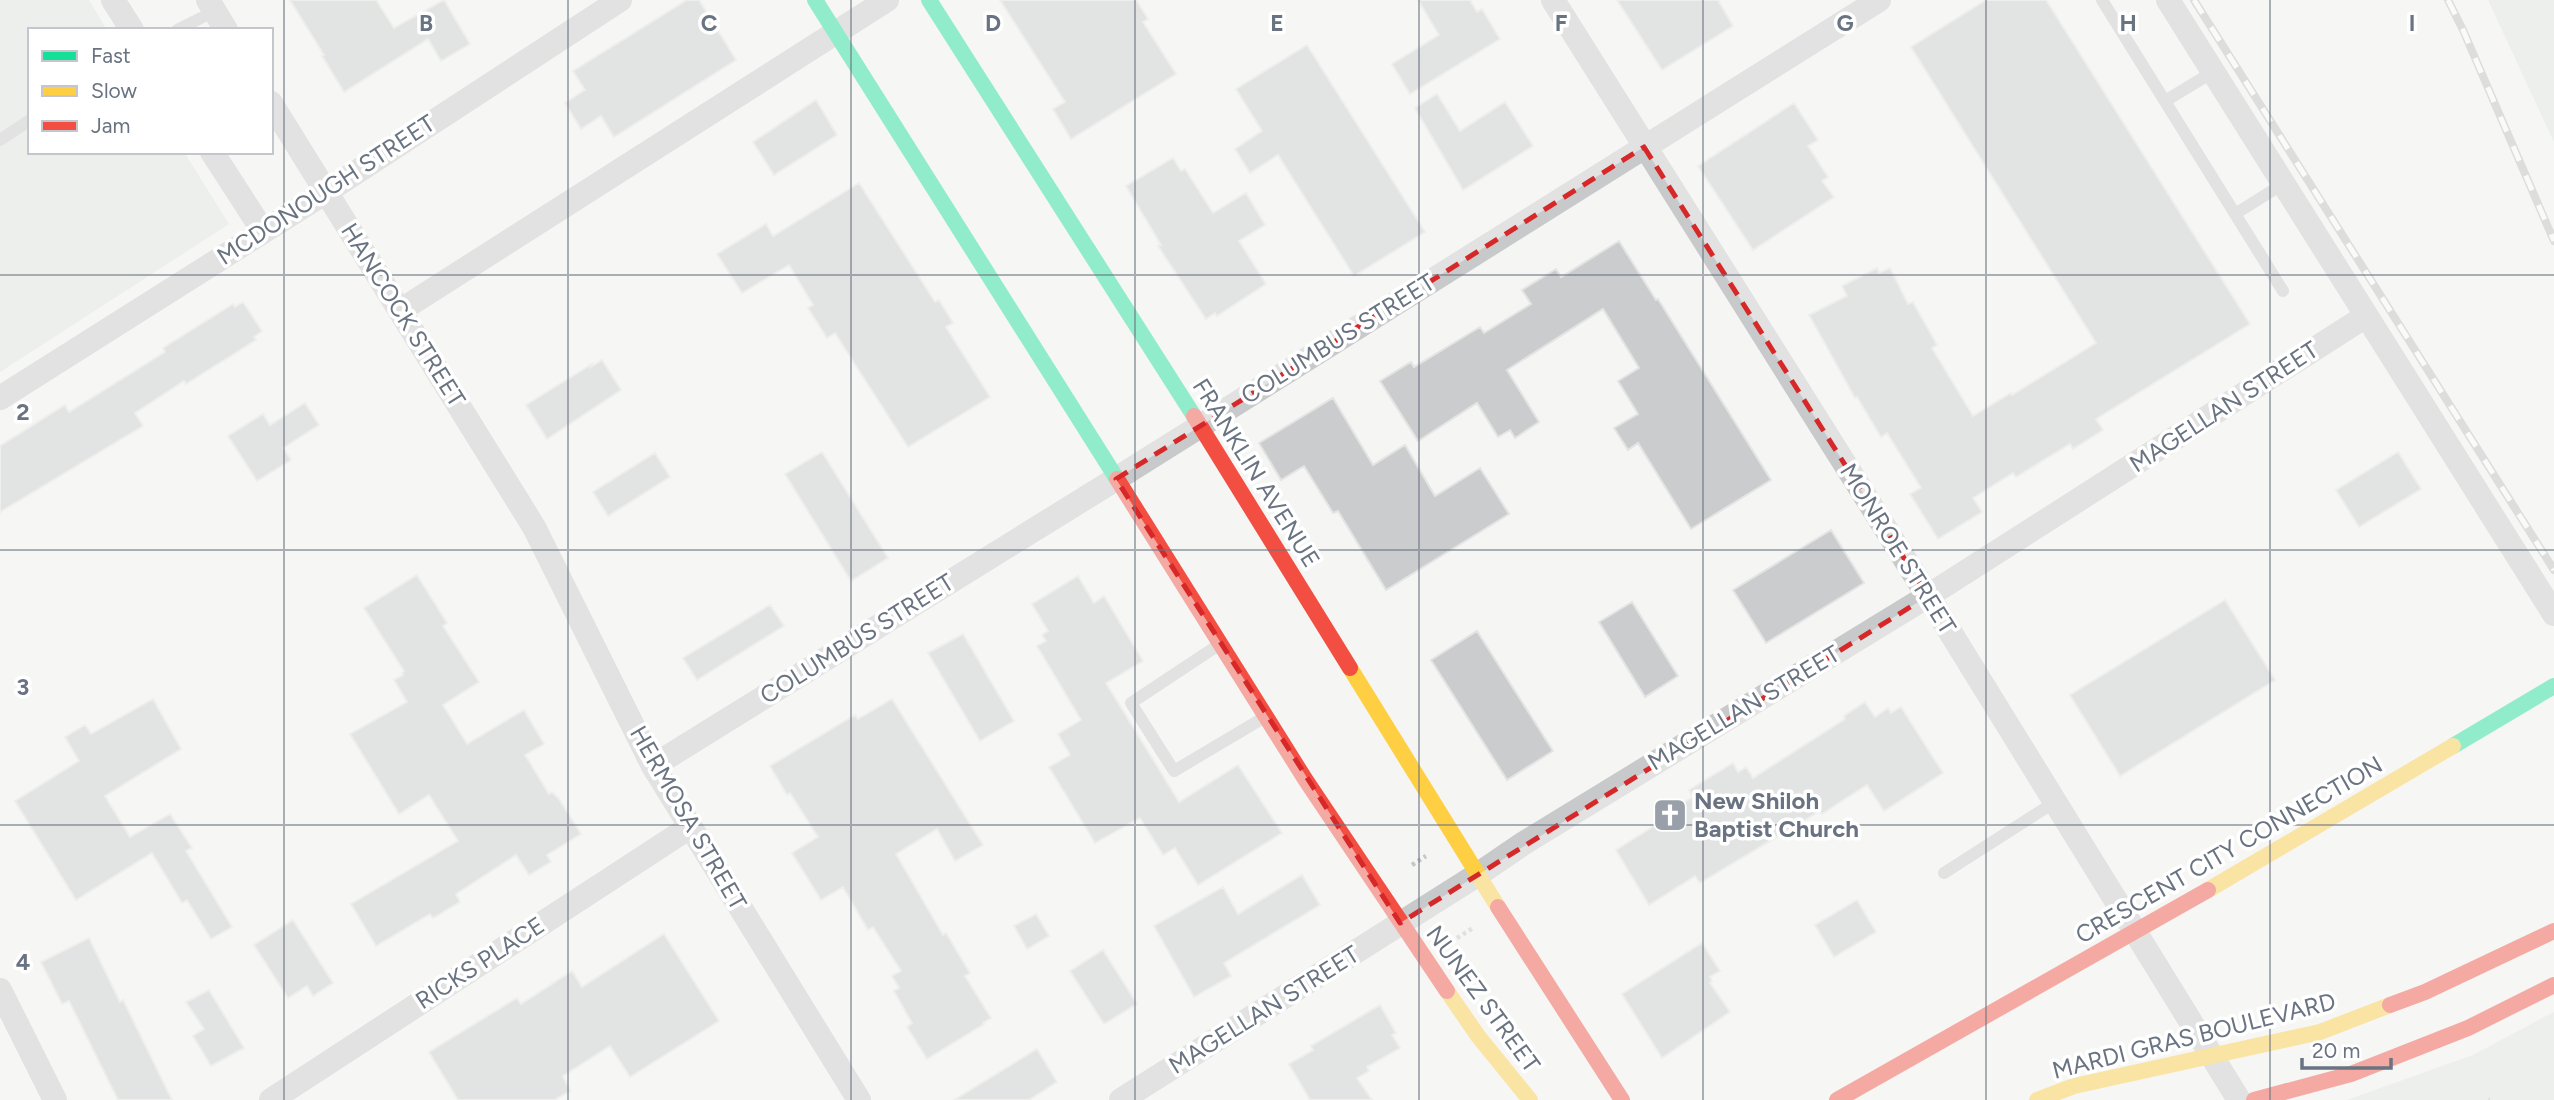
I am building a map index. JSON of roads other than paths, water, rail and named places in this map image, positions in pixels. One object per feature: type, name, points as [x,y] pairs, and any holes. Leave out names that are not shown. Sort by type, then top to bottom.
[{"type":"main road","points":[[815,0],[1265,717],[1400,923]]},
{"type":"main road","name":"FRANKLIN AVENUE","points":[[929,0],[1200,426],[1477,875],[1622,1100]]},
{"type":"main road","name":"CRESCENT CITY CONNECTION","points":[[1837,1100],[2269,856],[2554,685]]},
{"type":"main road","name":"NUNEZ STREET","points":[[1400,923],[1478,1036],[1530,1100]]},
{"type":"main road","name":"MARDI GRAS BOULEVARD","points":[[2037,1100],[2074,1086],[2320,1031],[2425,992],[2554,931]]},
{"type":"main road","points":[[2254,1100],[2351,1074],[2469,1028],[2554,985]]},
{"type":"street","points":[[113,0],[131,28]]},
{"type":"street","name":"MCDONOUGH STREET","points":[[0,398],[326,192],[620,0]]},
{"type":"street","points":[[401,310],[887,0]]},
{"type":"street","name":"MONROE STREET","points":[[1553,0],[1928,596],[2239,1100]]},
{"type":"street","name":"COLUMBUS STREET","points":[[653,766],[1880,0]]},
{"type":"street","points":[[2168,0],[2554,614]]},
{"type":"street","name":"HANCOCK STREET","points":[[273,106],[534,527]]},
{"type":"street","points":[[213,154],[263,231]]},
{"type":"street","name":"MAGELLAN STREET","points":[[1121,1100],[1536,835],[1928,596],[2366,316]]},
{"type":"street","name":"HERMOSA STREET","points":[[534,527],[653,766],[859,1100]]},
{"type":"street","name":"RICKS PLACE","points":[[271,1100],[690,827]]},
{"type":"street","points":[[0,990],[55,1100]]},
{"type":"lane","points":[[2102,0],[2283,291]]},
{"type":"lane","points":[[182,28],[216,14]]},
{"type":"lane","points":[[2165,102],[2213,72]]},
{"type":"lane","points":[[0,140],[28,121]]},
{"type":"lane","points":[[2235,214],[2283,184]]},
{"type":"lane","points":[[1221,644],[1131,703],[1174,771],[1265,717]]},
{"type":"lane","points":[[1944,873],[2055,802]]},
{"type":"railway","points":[[2194,0],[2554,570]]},
{"type":"railway","points":[[2448,0],[2554,241]]},
{"type":"place","name":"New Shiloh Baptist Church","points":[[1670,815]]}]
